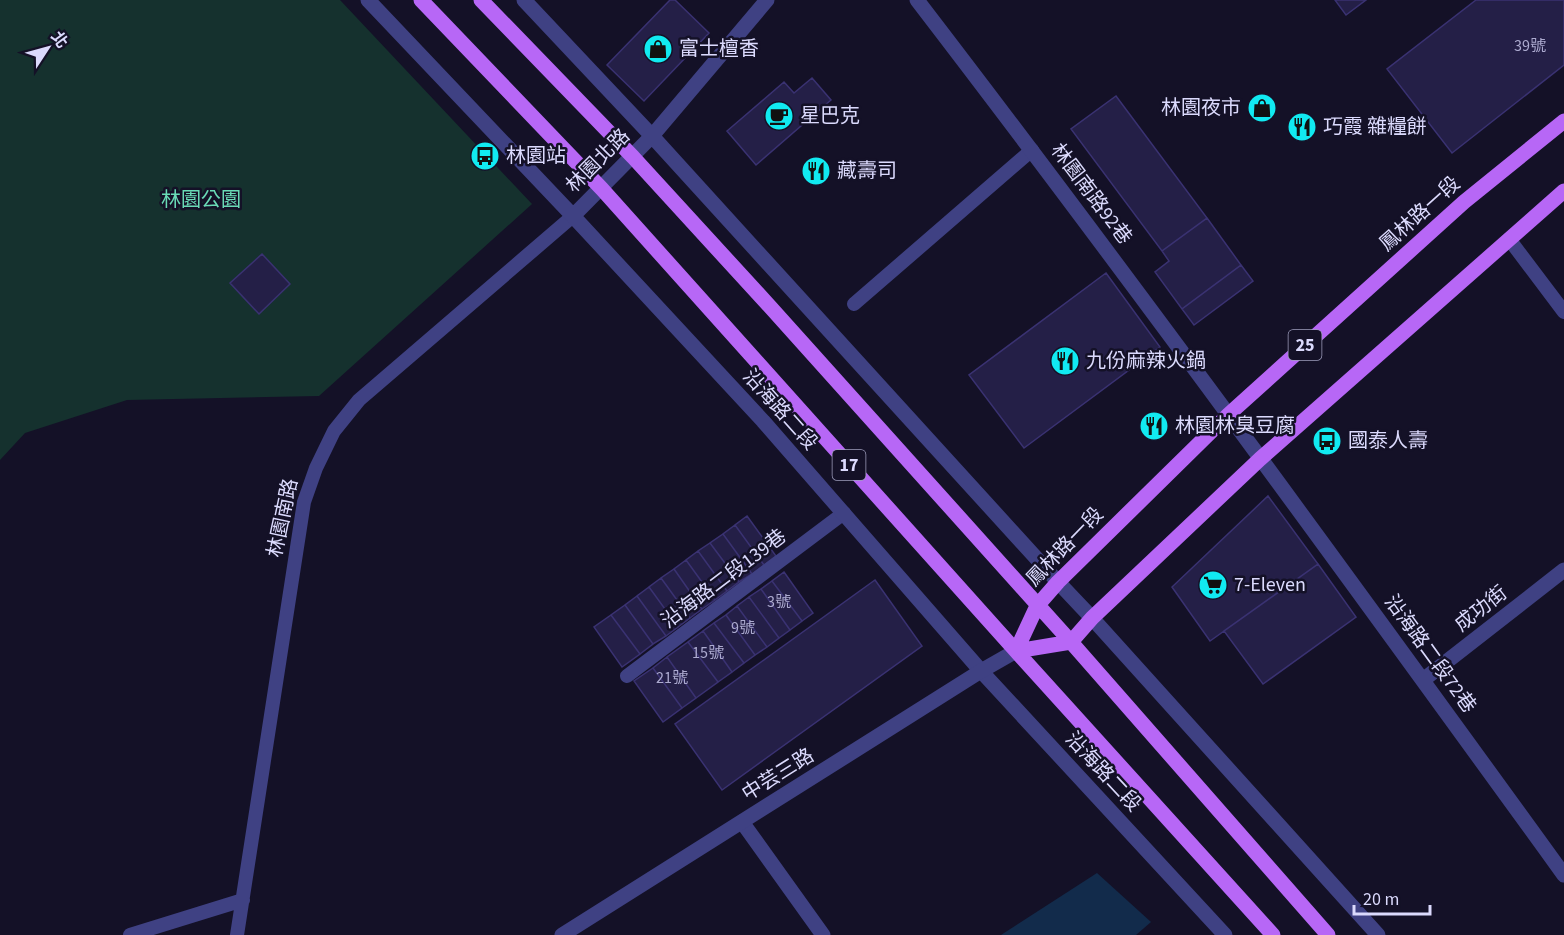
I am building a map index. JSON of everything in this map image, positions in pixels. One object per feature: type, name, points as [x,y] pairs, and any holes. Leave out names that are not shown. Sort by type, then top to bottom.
[{"type":"main road","name":"沿海路二段","points":[[420,0],[602,189],[1273,935]]},
{"type":"main road","name":"17","points":[[481,0],[633,157],[774,310],[1071,642],[1328,935]]},
{"type":"main road","name":"鳳林路一段","points":[[1016,651],[1037,606],[1058,582],[1228,415],[1464,202],[1564,121]]},
{"type":"main road","points":[[1016,651],[1071,642],[1092,618],[1260,459],[1564,191]]},
{"type":"street","name":"沿海路二段","points":[[368,0],[763,421],[981,671],[1225,935]]},
{"type":"street","points":[[524,0],[652,136],[1378,935]]},
{"type":"street","points":[[652,136],[767,0]]},
{"type":"street","name":"林園南路92巷","points":[[917,0],[1032,150],[1260,459]]},
{"type":"street","name":"林園北路","points":[[573,216],[652,136]]},
{"type":"street","name":"沿海路二段72巷","points":[[1260,459],[1564,875]]},
{"type":"street","name":"成功街","points":[[1423,680],[1564,570]]},
{"type":"street","name":"中芸三路","points":[[562,935],[1016,651]]},
{"type":"street","points":[[742,822],[823,935]]},
{"type":"lane","points":[[854,304],[1032,150]]},
{"type":"lane","name":"林園南路","points":[[237,935],[304,502],[316,468],[334,431],[360,400],[573,216]]},
{"type":"lane","points":[[1509,238],[1564,312]]},
{"type":"lane","name":"沿海路二段139巷","points":[[627,676],[844,513]]},
{"type":"lane","points":[[130,935],[243,900]]},
{"type":"green space","name":"林園公園","points":[[0,0],[340,0],[532,204],[319,396],[127,400],[25,433],[0,460]]},
{"type":"water","points":[[1097,873],[1151,922],[1136,935],[1001,935]]},
{"type":"building","name":"富士檀香","points":[[670,0],[675,0],[709,33],[644,101],[607,65]]},
{"type":"building","points":[[1335,0],[1366,0],[1346,15]]},
{"type":"building","points":[[1476,0],[1564,0],[1564,65],[1452,153],[1387,69]]},
{"type":"building","name":"星巴克","points":[[812,78],[831,100],[756,165],[727,131],[784,82],[794,93]]},
{"type":"building","points":[[1116,96],[1207,218],[1162,251],[1071,129]]},
{"type":"building","points":[[1207,218],[1241,265],[1182,309],[1155,272],[1169,261],[1162,251]]},
{"type":"building","points":[[262,254],[290,284],[259,314],[230,283]]},
{"type":"building","points":[[1241,265],[1253,281],[1194,325],[1182,309]]},
{"type":"building","name":"九份麻辣火鍋","points":[[1106,273],[1160,347],[1024,448],[969,375]]},
{"type":"building","points":[[1268,496],[1318,564],[1210,641],[1172,587]]},
{"type":"building","points":[[747,516],[776,556],[764,565],[735,525]]},
{"type":"building","points":[[735,525],[764,565],[752,574],[723,534]]},
{"type":"building","points":[[723,534],[752,574],[739,582],[710,543]]},
{"type":"building","points":[[710,543],[739,582],[727,591],[698,551]]},
{"type":"building","points":[[698,551],[727,591],[715,600],[686,560]]},
{"type":"building","points":[[686,560],[715,600],[702,609],[674,569]]},
{"type":"building","points":[[1318,564],[1356,617],[1263,684],[1224,631]]},
{"type":"building","points":[[674,569],[702,609],[690,618],[661,578]]},
{"type":"building","points":[[784,572],[813,613],[802,621],[772,581]]},
{"type":"building","points":[[661,578],[690,618],[678,627],[649,587]]},
{"type":"building","points":[[875,580],[922,646],[722,790],[675,724]]},
{"type":"building","points":[[772,581],[802,621],[790,630],[761,589]]},
{"type":"building","points":[[649,587],[678,627],[666,636],[637,596]]},
{"type":"building","points":[[761,589],[790,630],[779,638],[749,597]]},
{"type":"building","points":[[637,596],[666,636],[653,644],[625,605]]},
{"type":"building","points":[[749,597],[779,638],[767,647],[737,606]]},
{"type":"building","points":[[625,605],[653,644],[640,654],[611,615]]},
{"type":"building","points":[[737,606],[767,647],[755,655],[726,615]]},
{"type":"building","points":[[611,615],[640,654],[622,667],[594,627]]},
{"type":"building","points":[[726,615],[755,655],[744,663],[714,623]]},
{"type":"building","points":[[714,623],[744,663],[732,672],[703,631]]},
{"type":"building","points":[[703,631],[732,672],[718,682],[688,642]]},
{"type":"building","points":[[688,642],[718,682],[696,698],[667,657]]},
{"type":"building","points":[[667,657],[696,698],[682,708],[653,668]]},
{"type":"building","points":[[653,668],[682,708],[663,722],[634,681]]},
{"type":"place","name":"富士檀香","points":[[658,49]]},
{"type":"place","name":"林園夜市","points":[[1262,108]]},
{"type":"place","name":"星巴克","points":[[779,116]]},
{"type":"place","name":"巧霞 雜糧餅","points":[[1302,127]]},
{"type":"place","name":"林園站","points":[[485,156]]},
{"type":"place","name":"藏壽司","points":[[816,171]]},
{"type":"place","name":"九份麻辣火鍋","points":[[1065,361]]},
{"type":"place","name":"林園林臭豆腐","points":[[1154,426]]},
{"type":"place","name":"國泰人壽","points":[[1327,441]]},
{"type":"place","name":"7-Eleven","points":[[1213,585]]}]
